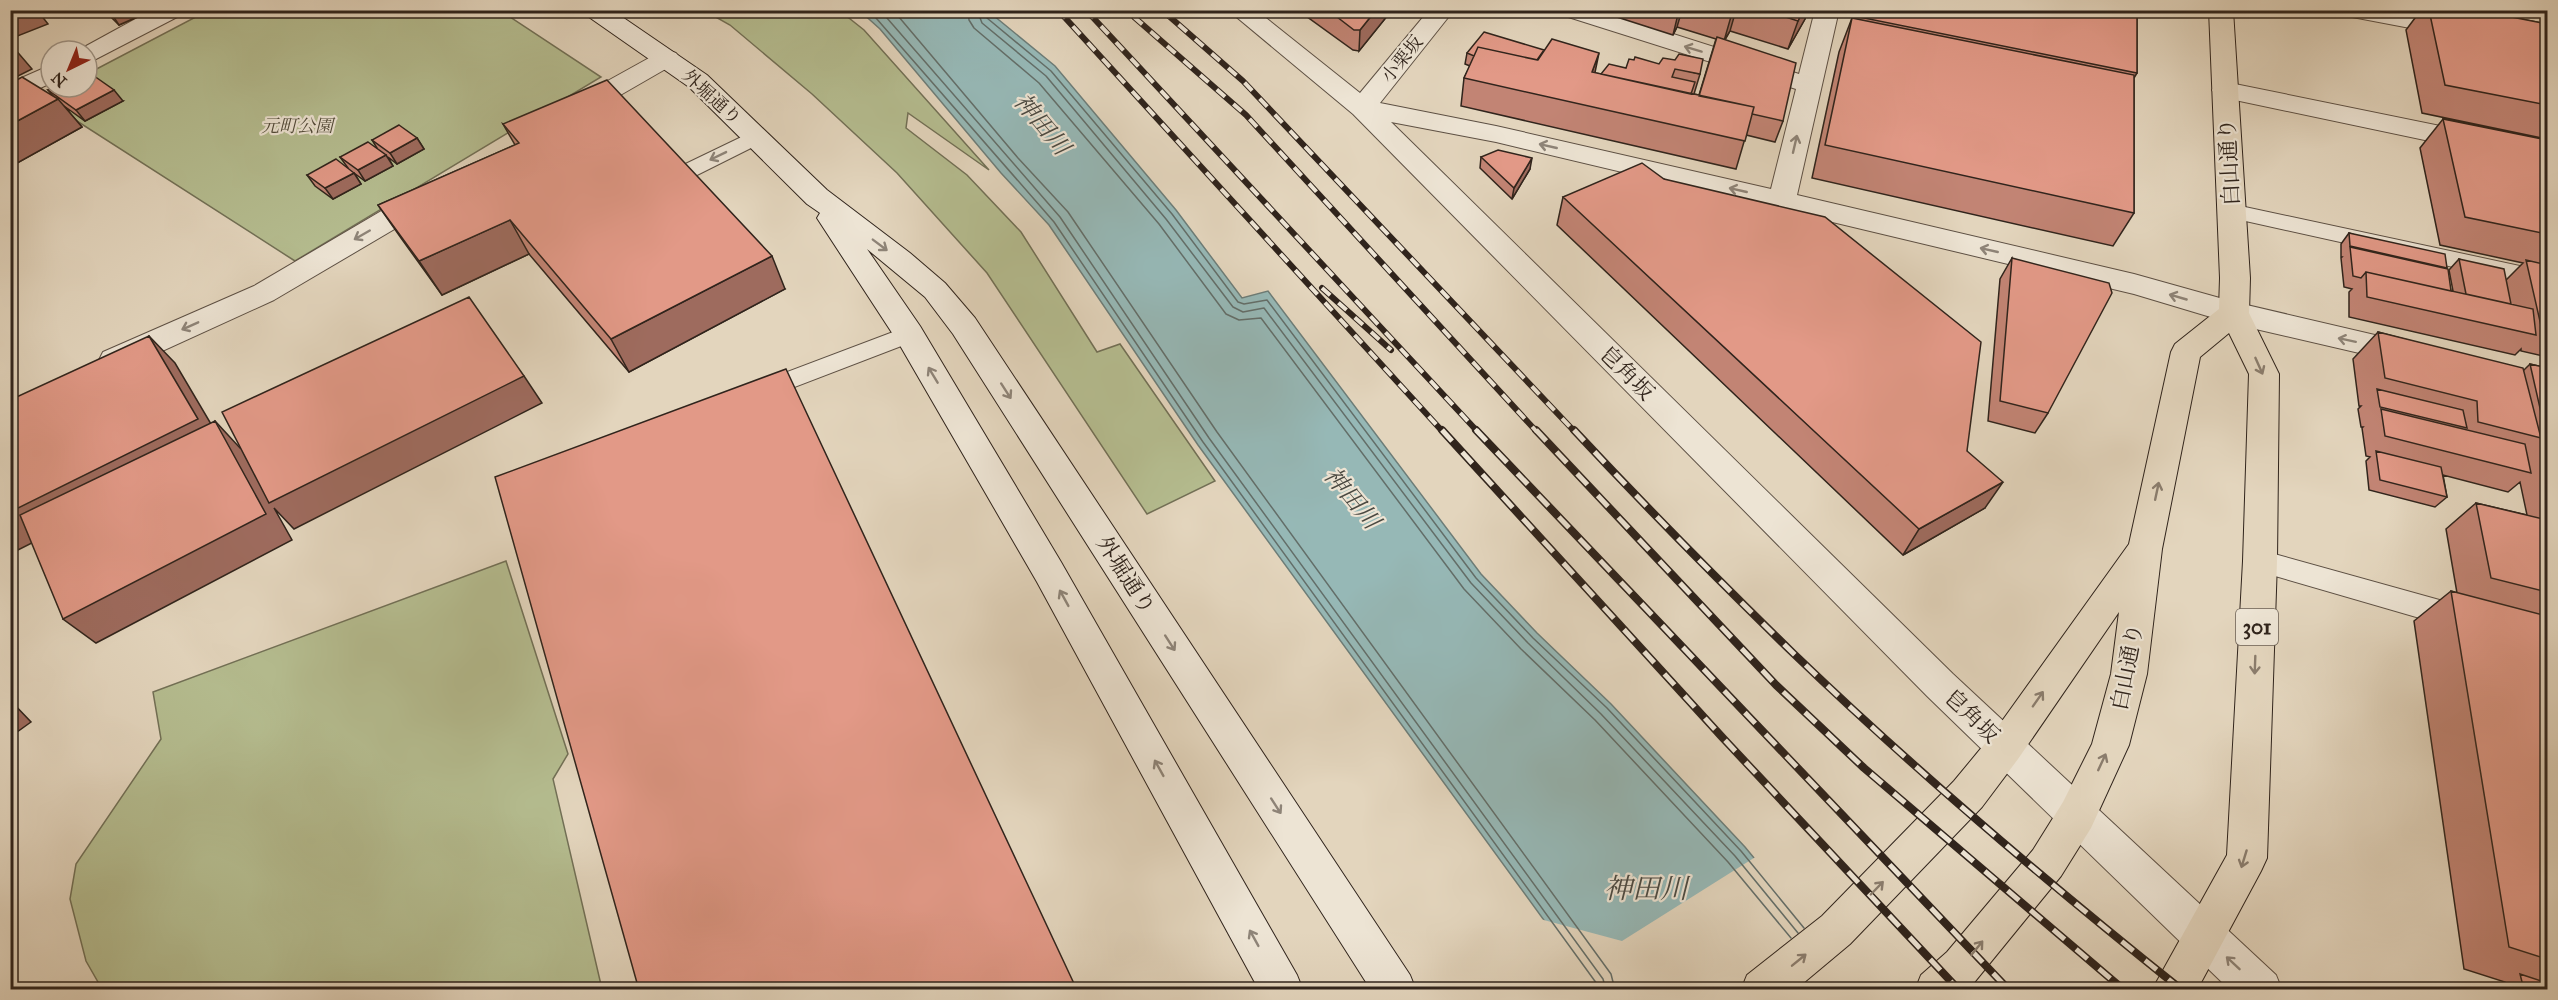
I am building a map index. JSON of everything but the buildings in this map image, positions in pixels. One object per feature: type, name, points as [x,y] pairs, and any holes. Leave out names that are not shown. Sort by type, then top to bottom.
[{"type":"main road","name":"白山通り","points":[[2173,990],[2205,937],[2247,858],[2260,561],[2264,374],[2234,313],[2221,10]]},
{"type":"main road","name":"白山通り","points":[[1936,990],[1962,967],[2047,863],[2077,815],[2110,745],[2129,674],[2145,549],[2186,352],[2234,313]]},
{"type":"main road","points":[[1762,990],[1836,930],[1968,794],[2145,549]]},
{"type":"street","points":[[99,48],[172,10]]},
{"type":"street","name":"外堀通り","points":[[595,10],[698,81],[817,197],[900,260],[935,290],[964,326],[1395,990]]},
{"type":"street","name":"皀角坂","points":[[1240,10],[1362,108],[1894,640],[2261,990]]},
{"type":"street","name":"小栗坂","points":[[1362,108],[1442,10]]},
{"type":"street","points":[[1571,10],[1809,85]]},
{"type":"street","points":[[1782,201],[1827,10]]},
{"type":"street","points":[[553,123],[667,58]]},
{"type":"street","points":[[10,94],[39,79]]},
{"type":"street","points":[[2224,90],[2547,157]]},
{"type":"street","points":[[1362,108],[1496,134],[2134,284],[2234,313],[2434,359]]},
{"type":"street","points":[[92,370],[264,293],[450,184]]},
{"type":"street","name":"外堀通り","points":[[817,197],[909,334],[1049,572],[1282,990]]},
{"type":"lane","points":[[2347,10],[2469,33]]},
{"type":"lane","points":[[674,168],[750,131]]},
{"type":"lane","points":[[2231,211],[2547,280]]},
{"type":"lane","points":[[736,400],[909,334]]},
{"type":"lane","points":[[2260,561],[2480,623]]},
{"type":"green space","name":"元町公園","points":[[209,10],[501,11],[601,77],[295,261],[43,99],[99,99],[99,68]]},
{"type":"green space","points":[[705,11],[840,11],[864,30],[989,170],[908,113],[906,128],[967,175],[1021,232],[1097,352],[1120,344],[1215,481],[1147,514],[987,273],[897,173],[812,94],[730,25]]},
{"type":"green space","points":[[506,561],[568,754],[553,779],[602,989],[102,989],[86,961],[70,899],[76,864],[161,739],[153,692]]},
{"type":"water","name":"神田川","points":[[860,11],[988,11],[1055,66],[1176,210],[1242,298],[1268,291],[1481,574],[1537,633],[1611,704],[1745,847],[1862,989],[1594,989],[1198,445],[1049,225],[1001,173],[880,29]]},
{"type":"pier","points":[[1757,856],[1865,990],[1590,990],[1540,919],[1622,941]]},
{"type":"railway","points":[[1058,10],[1443,432]]},
{"type":"railway","points":[[1086,10],[1478,432]]},
{"type":"railway","points":[[1162,10],[1243,81],[1575,432]]},
{"type":"railway","points":[[1134,17],[1246,115],[1537,432]]},
{"type":"railway","points":[[1322,288],[1391,350]]},
{"type":"railway","points":[[1442,430],[1722,737],[1959,990]]},
{"type":"railway","points":[[1476,430],[2009,990]]},
{"type":"railway","points":[[1536,430],[1776,685],[1864,768],[2124,990]]},
{"type":"railway","points":[[1574,430],[1710,571],[1840,698],[1984,826],[2182,990]]}]
